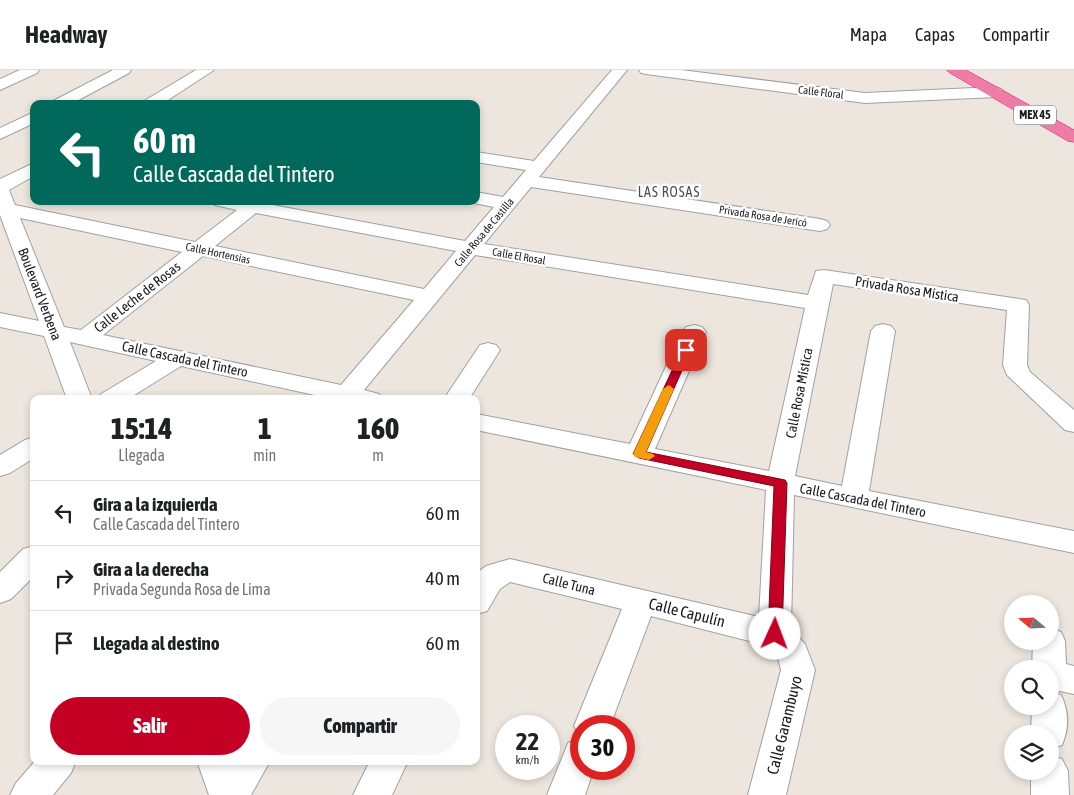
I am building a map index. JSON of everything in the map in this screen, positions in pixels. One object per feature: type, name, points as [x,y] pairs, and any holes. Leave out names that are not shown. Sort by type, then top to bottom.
[{"type":"highway","name":"MEX 45","points":[[955,70],[1074,137]]},
{"type":"highway","name":"MEX 45","points":[[973,70],[1074,125]]},
{"type":"street","points":[[0,85],[32,70]]},
{"type":"street","points":[[67,100],[124,70]]},
{"type":"street","name":"Calle Rosa de Castilla","points":[[359,395],[429,297],[620,70]]},
{"type":"street","name":"Calle Floral","points":[[646,70],[865,98],[996,92]]},
{"type":"street","points":[[158,100],[201,71]]},
{"type":"street","points":[[0,134],[30,119]]},
{"type":"street","name":"Privada Rosa de Jericó","points":[[480,158],[533,174],[820,225]]},
{"type":"street","points":[[2,195],[30,171]]},
{"type":"street","name":"Calle Hortensias","points":[[2,195],[30,203]]},
{"type":"street","name":"Boulevard Verbena","points":[[2,195],[78,395]]},
{"type":"street","points":[[480,199],[508,204]]},
{"type":"street","name":"Calle Hortensias","points":[[38,205],[199,249],[429,297]]},
{"type":"street","name":"Calle Leche de Rosas","points":[[85,338],[255,205]]},
{"type":"street","name":"Calle El Rosal","points":[[261,205],[470,248],[817,303]]},
{"type":"street","name":"Privada Rosa Mística","points":[[817,303],[824,276],[1018,305],[1015,365],[1019,375],[1074,424]]},
{"type":"street","name":"Calle Rosa Mística","points":[[780,483],[817,303]]},
{"type":"street","name":"Calle Cascada del Tintero","points":[[0,320],[353,395]]},
{"type":"street","points":[[854,498],[883,331]]},
{"type":"street","points":[[639,454],[694,332]]},
{"type":"street","points":[[459,395],[488,350]]},
{"type":"street","points":[[117,395],[177,358]]},
{"type":"street","name":"Calle Cascada del Tintero","points":[[480,423],[1074,542]]},
{"type":"street","points":[[0,467],[30,448]]},
{"type":"street","points":[[775,634],[780,483]]},
{"type":"street","points":[[0,592],[30,561]]},
{"type":"street","name":"Calle Tuna","points":[[480,595],[488,581],[497,573],[510,570],[641,601]]},
{"type":"street","name":"Calle Capulín","points":[[596,715],[641,601],[775,634]]},
{"type":"street","name":"Calle Garambuyo","points":[[767,795],[798,670],[796,657],[788,644],[775,634]]},
{"type":"street","points":[[1059,677],[1074,680]]},
{"type":"street","points":[[28,795],[54,765]]},
{"type":"street","points":[[217,765],[229,795]]},
{"type":"street","points":[[229,795],[249,765]]},
{"type":"street","points":[[372,795],[388,765]]},
{"type":"street","points":[[566,795],[572,780]]},
{"type":"street","points":[[1050,780],[1050,795]]},
{"type":"slow traffic","points":[[649,456],[639,454],[669,389]]},
{"type":"district","name":"LAS ROSAS","points":[[669,192]]},
{"type":"route","points":[[686,350],[639,454],[780,483],[775,634]]}]
